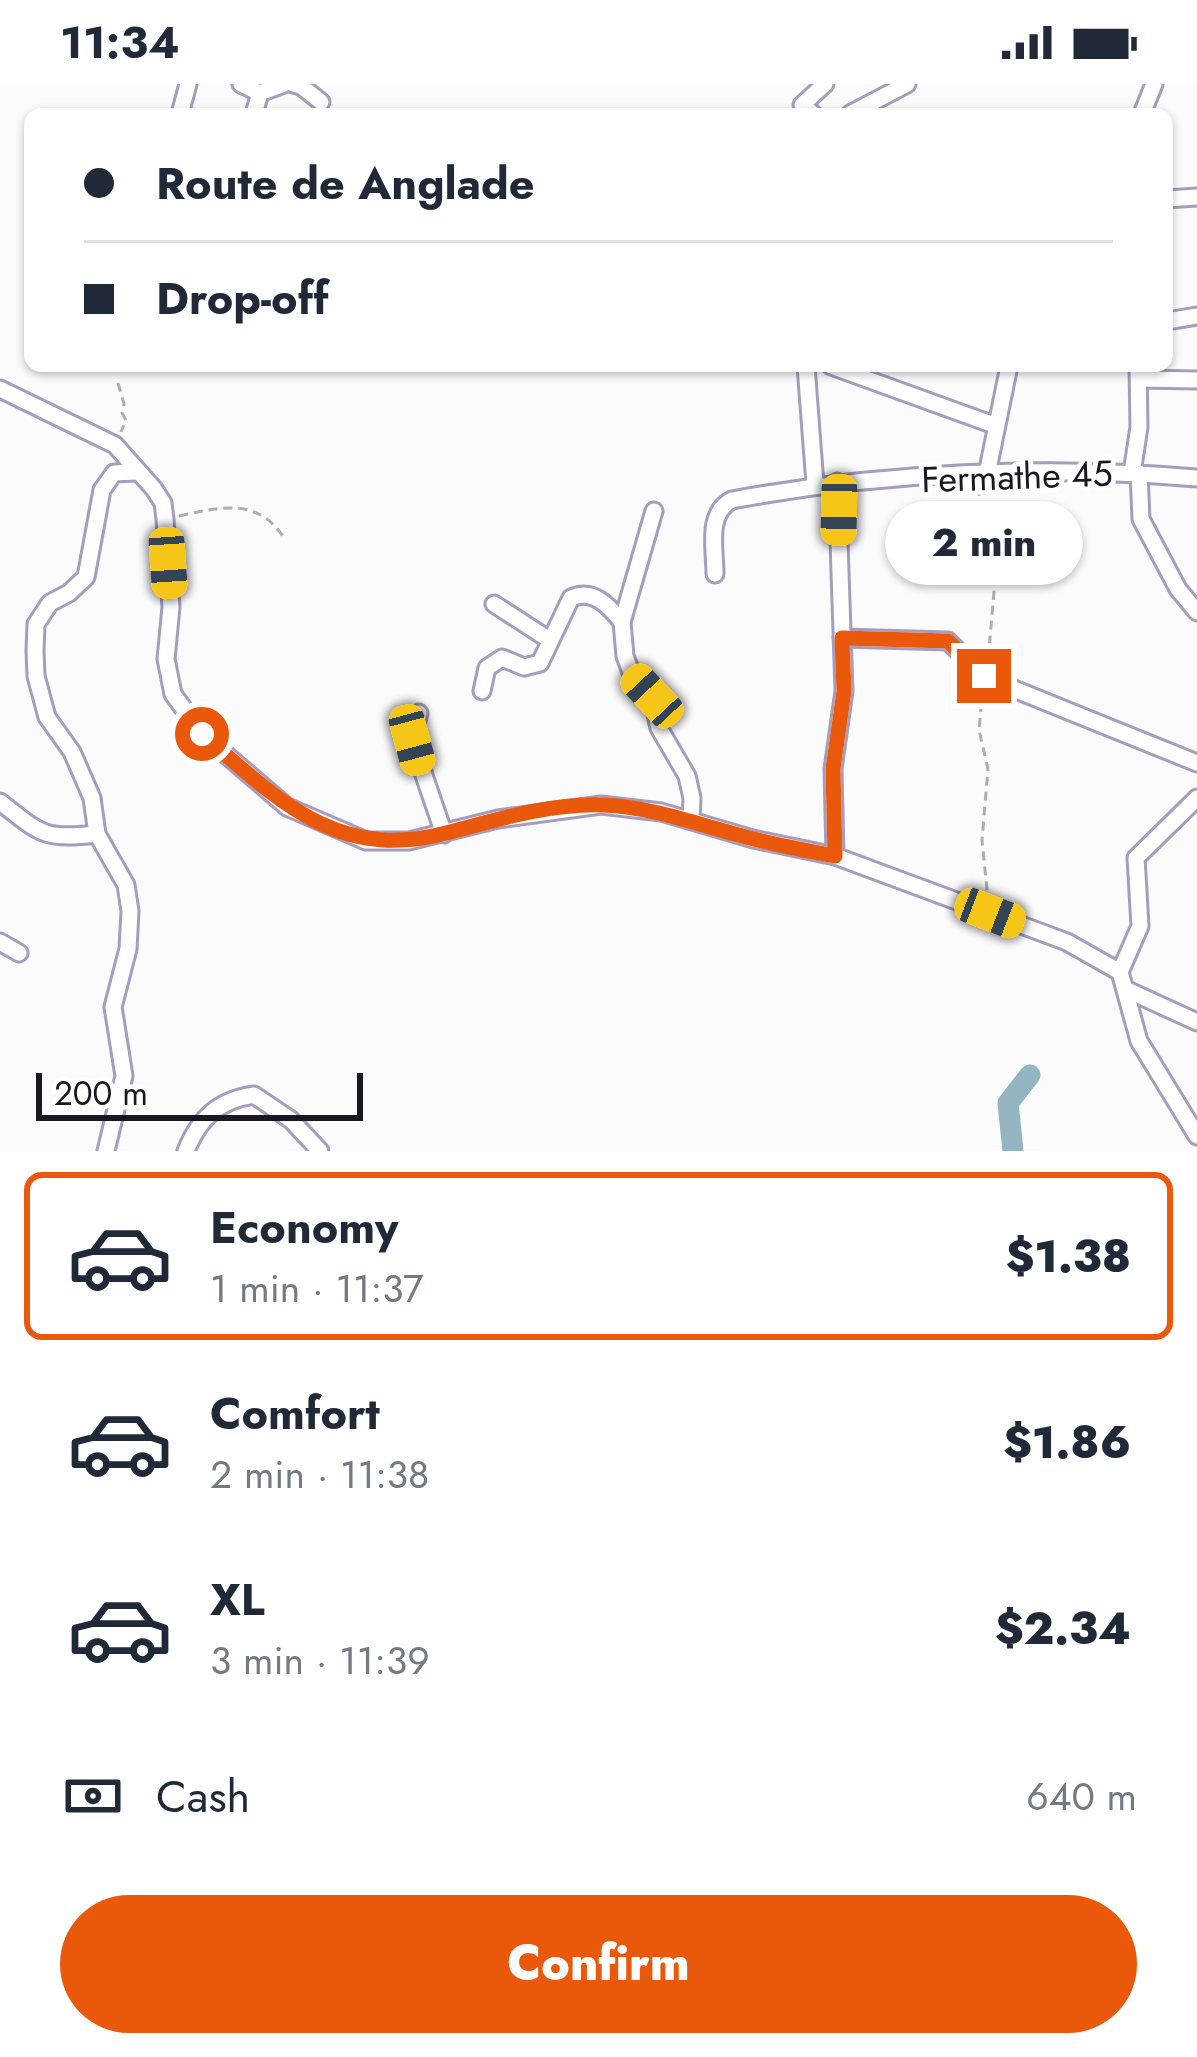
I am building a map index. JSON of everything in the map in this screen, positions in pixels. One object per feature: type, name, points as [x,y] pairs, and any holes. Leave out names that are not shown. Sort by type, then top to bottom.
[{"type":"street","points":[[241,84],[275,86],[321,102]]},
{"type":"street","points":[[861,108],[907,84]]},
{"type":"street","points":[[806,372],[814,484]]},
{"type":"street","points":[[848,372],[994,425]]},
{"type":"street","points":[[981,474],[1007,372]]},
{"type":"street","points":[[1197,380],[1139,373],[1136,473],[1141,519],[1178,589],[1197,612]]},
{"type":"street","points":[[0,389],[115,445],[163,503],[171,607],[166,659],[172,694],[202,734],[287,807],[366,841],[410,841],[498,818],[601,805],[661,812],[753,839],[835,856],[1067,942],[1197,1022]]},
{"type":"street","points":[[106,1151],[124,1076],[113,1007],[128,949],[130,911],[126,884],[97,834],[86,783],[72,752],[47,717],[36,676],[36,624],[50,603],[70,593],[86,577],[102,490],[114,473],[135,472]]},
{"type":"street","name":"Fermathe 45","points":[[716,574],[715,517],[732,500],[814,484],[981,474],[1136,473],[1197,478]]},
{"type":"street","points":[[835,856],[833,769],[844,691],[837,482]]},
{"type":"street","points":[[654,512],[622,622],[625,656],[632,675],[652,696],[659,728],[687,776],[691,820]]},
{"type":"street","points":[[482,691],[487,668],[502,658],[524,667],[540,663],[571,598],[580,593],[593,596],[622,622]]},
{"type":"street","points":[[494,604],[548,639]]},
{"type":"street","points":[[842,638],[948,641],[984,676],[1197,763]]},
{"type":"street","points":[[419,713],[412,740],[444,834]]},
{"type":"street","points":[[1197,799],[1136,858],[1140,926],[1122,980],[1139,1041],[1197,1136]]},
{"type":"street","points":[[0,802],[31,829],[45,834],[60,838],[97,834]]},
{"type":"street","points":[[0,942],[19,953]]},
{"type":"street","points":[[185,1151],[194,1129],[214,1109],[233,1098],[254,1095],[291,1120],[320,1151]]},
{"type":"path","points":[[115,445],[126,423],[118,383]]},
{"type":"path","points":[[981,474],[994,592],[992,645],[979,730],[988,769],[982,840],[990,913]]},
{"type":"path","points":[[165,519],[228,508],[255,510],[271,517],[284,538]]},
{"type":"waterway","points":[[1013,1151],[1008,1103],[1030,1075]]},
{"type":"route","points":[[202,734],[287,807],[366,841],[410,841],[498,818],[601,805],[661,812],[753,839],[835,856],[833,769],[844,691],[842,638],[948,641],[984,676]]}]
